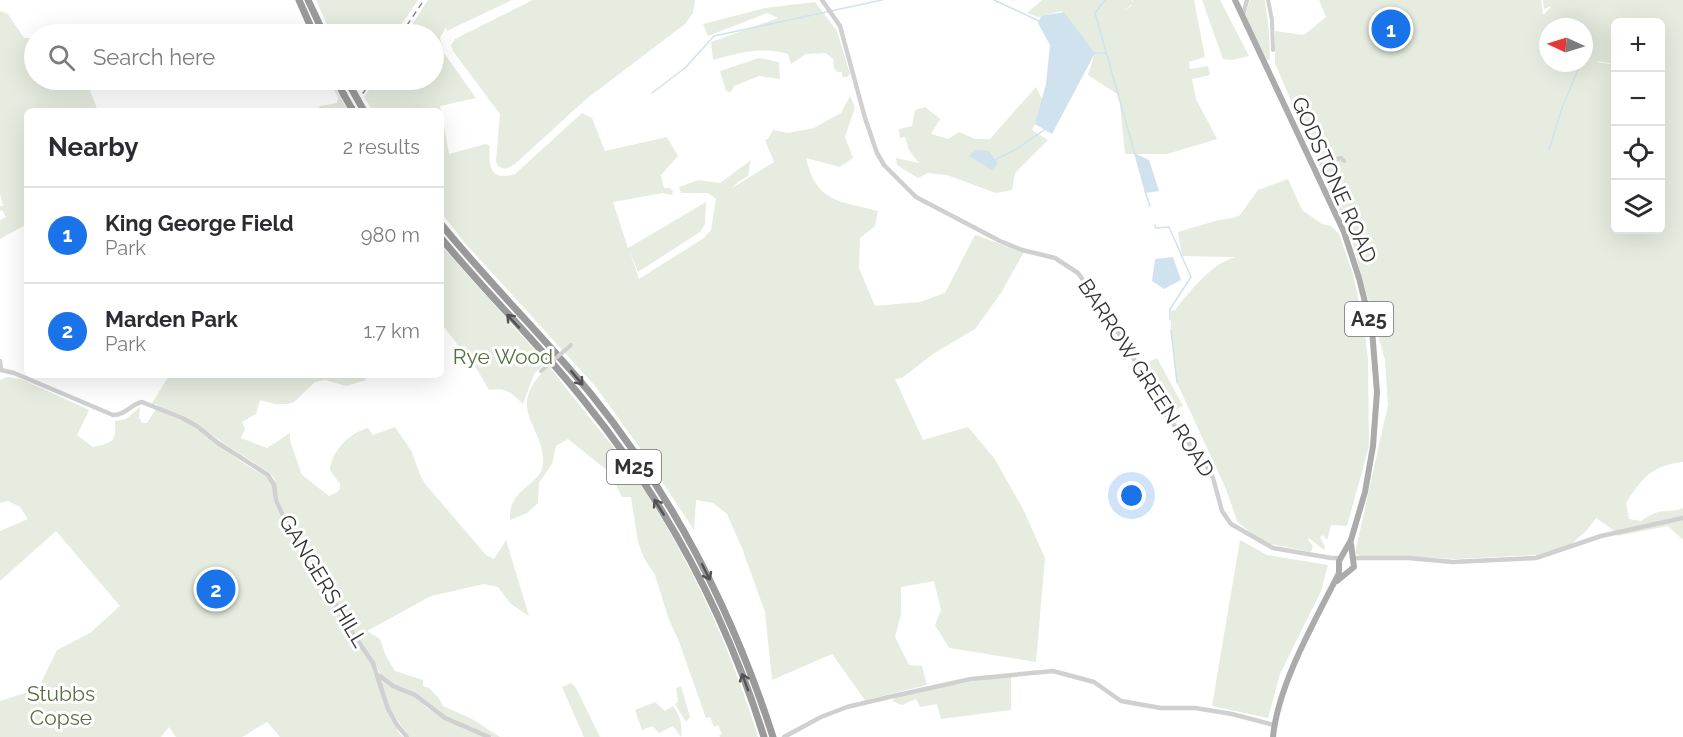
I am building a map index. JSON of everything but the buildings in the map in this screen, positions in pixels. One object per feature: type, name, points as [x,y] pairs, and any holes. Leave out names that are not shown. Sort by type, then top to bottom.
[{"type":"highway","points":[[299,0],[310,24]]},
{"type":"highway","points":[[308,0],[319,24]]},
{"type":"highway","points":[[341,90],[351,108]]},
{"type":"highway","points":[[352,90],[362,108]]},
{"type":"highway","name":"M25","points":[[444,227],[574,374],[616,426],[645,467],[693,547],[721,603],[751,674],[772,737]]},
{"type":"highway","name":"M25","points":[[444,241],[578,392],[643,480],[681,543],[712,604],[736,658],[764,737]]},
{"type":"main road","name":"GODSTONE ROAD","points":[[1234,0],[1344,232],[1359,278],[1371,330],[1377,392],[1374,436],[1365,492],[1351,540],[1340,562]]},
{"type":"main road","name":"GODSTONE ROAD","points":[[1351,540],[1353,560]]},
{"type":"main road","points":[[1353,560],[1347,571],[1340,562],[1353,560]]},
{"type":"main road","name":"A25","points":[[1273,737],[1284,690],[1340,562]]},
{"type":"main road","name":"A25","points":[[1331,587],[1347,571]]},
{"type":"street","name":"BARROW GREEN ROAD","points":[[822,0],[840,26],[865,118],[877,153],[884,165],[916,197],[1000,241],[1022,250],[1055,258],[1078,273],[1107,313],[1167,416],[1206,465],[1222,511],[1231,524],[1273,548],[1331,558],[1340,562]]},
{"type":"street","points":[[1242,16],[1247,0]]},
{"type":"street","points":[[1268,0],[1272,20],[1273,50]]},
{"type":"street","points":[[1321,163],[1337,158],[1344,161]]},
{"type":"street","points":[[541,371],[571,345]]},
{"type":"street","name":"GANGERS HILL","points":[[0,361],[1,371],[24,377]]},
{"type":"street","name":"GANGERS HILL","points":[[26,378],[113,416],[121,416],[139,402],[154,406],[197,426],[218,443],[268,475],[274,485],[276,500],[285,521],[307,549],[332,600],[374,663],[388,709],[407,737]]},
{"type":"street","points":[[1353,560],[1379,557],[1453,562],[1536,558],[1601,536],[1683,518]]},
{"type":"street","points":[[786,736],[821,717],[847,707],[971,679],[1053,671],[1094,682],[1121,701],[1161,708],[1195,708],[1232,714],[1274,725]]},
{"type":"street","points":[[378,674],[393,686],[415,695],[445,718],[489,737]]},
{"type":"green space","points":[[316,0],[418,0],[402,24],[327,24]]},
{"type":"green space","points":[[428,0],[512,0],[447,31],[446,27],[444,31],[444,24],[412,24]]},
{"type":"green space","points":[[533,0],[695,0],[693,13],[685,24],[585,100],[515,164],[505,169],[498,166],[496,161],[500,114],[453,51],[451,45],[455,39]]},
{"type":"green space","points":[[1042,0],[1132,0],[1132,3],[1133,0],[1194,0],[1205,57],[1189,62],[1190,69],[1208,66],[1210,75],[1192,79],[1196,99],[1217,139],[1167,154],[1125,154],[1119,95],[1088,75],[1095,53],[1062,11],[1038,17],[1027,13]]},
{"type":"green space","points":[[1202,0],[1220,0],[1249,56],[1232,60],[1223,59]]},
{"type":"green space","points":[[1250,0],[1265,0],[1270,59],[1267,61],[1247,21],[1246,14]]},
{"type":"green space","points":[[1319,0],[1541,0],[1543,15],[1552,6],[1544,9],[1543,0],[1683,0],[1683,462],[1663,466],[1649,474],[1626,503],[1629,519],[1641,521],[1658,512],[1683,508],[1683,540],[1668,526],[1617,536],[1613,530],[1596,518],[1587,530],[1568,547],[1537,555],[1455,559],[1362,557],[1355,553],[1388,405],[1385,360],[1350,234],[1315,155],[1315,141],[1313,153],[1275,63],[1275,31],[1304,35],[1326,17]]},
{"type":"green space","points":[[815,2],[837,31],[850,74],[847,77],[842,77],[842,72],[837,72],[833,59],[826,53],[806,54],[791,64],[788,54],[769,51],[741,53],[713,60],[711,42],[778,18],[767,13],[708,36],[703,24],[765,8]]},
{"type":"green space","points":[[0,11],[8,14],[24,38],[24,90],[90,90],[97,108],[24,108],[24,226],[0,239],[0,220],[6,217],[2,210],[0,211],[0,206],[3,206],[0,194]]},
{"type":"green space","points":[[444,53],[476,98],[440,106],[440,108],[371,108],[364,97],[369,90],[444,90]]},
{"type":"green space","points":[[759,58],[779,62],[780,79],[759,76],[734,86],[731,92],[726,91],[720,71]]},
{"type":"green space","points":[[1036,87],[1045,105],[1032,130],[1048,140],[1015,173],[1012,190],[996,193],[947,175],[928,173],[918,178],[897,165],[896,158],[919,163],[909,150],[905,137],[900,138],[899,129],[912,126],[915,110],[925,107],[940,119],[931,134],[948,139],[959,132],[975,139],[990,139]]},
{"type":"green space","points":[[334,90],[337,90],[346,108],[319,108],[337,103],[338,98]]},
{"type":"green space","points":[[850,96],[855,107],[845,137],[853,158],[840,167],[806,158],[810,173],[823,192],[841,202],[878,211],[875,226],[860,238],[859,268],[875,306],[920,302],[945,293],[975,235],[1024,252],[1001,293],[975,329],[933,354],[902,378],[895,379],[923,440],[968,427],[994,458],[1023,509],[1045,558],[1036,662],[949,648],[935,625],[941,610],[934,581],[901,587],[901,614],[895,637],[909,665],[922,666],[927,685],[865,700],[832,654],[772,680],[765,612],[727,514],[713,503],[696,500],[694,530],[640,448],[596,387],[464,242],[444,216],[444,127],[449,154],[486,144],[490,146],[490,166],[500,176],[515,174],[582,113],[592,118],[605,151],[667,137],[678,156],[661,175],[664,188],[670,188],[673,191],[672,195],[663,193],[613,202],[628,248],[706,202],[705,224],[700,232],[638,272],[629,249],[639,279],[704,238],[711,230],[716,199],[708,193],[681,193],[679,187],[699,180],[720,183],[751,160],[748,176],[732,188],[774,162],[765,140],[773,130],[788,133],[814,128],[841,113]]},
{"type":"green space","points":[[1288,179],[1302,210],[1322,224],[1331,226],[1339,234],[1353,274],[1364,325],[1368,360],[1369,446],[1347,526],[1331,525],[1327,540],[1323,535],[1320,537],[1325,547],[1324,550],[1309,538],[1313,546],[1311,552],[1271,544],[1253,535],[1237,521],[1226,489],[1177,383],[1171,330],[1171,311],[1175,310],[1209,272],[1235,257],[1182,256],[1178,232],[1240,215],[1258,190]]},
{"type":"green space","name":"Rye Wood","points":[[444,248],[546,363],[534,374],[523,404],[508,392],[500,389],[489,390],[478,371],[444,327]]},
{"type":"green space","points":[[1157,358],[1183,406],[1170,412],[1146,363]]},
{"type":"green space","points":[[549,366],[626,464],[673,539],[691,571],[721,636],[758,737],[720,737],[719,735],[722,734],[718,725],[714,727],[710,717],[706,718],[669,620],[655,575],[644,558],[638,542],[631,497],[622,497],[613,475],[568,439],[556,446],[552,464],[539,483],[538,503],[527,513],[510,520],[513,503],[542,470],[543,455],[540,442],[527,408],[528,396],[535,382]]},
{"type":"green space","name":"Stubbs Copse","points":[[7,377],[21,379],[89,410],[77,435],[93,447],[112,440],[115,433],[115,421],[126,419],[140,407],[139,418],[143,423],[147,423],[156,409],[196,427],[240,461],[268,478],[273,484],[274,502],[281,518],[287,529],[306,551],[341,619],[372,664],[387,711],[403,737],[280,737],[267,722],[242,737],[176,737],[169,727],[161,737],[0,737],[0,701],[38,689],[57,650],[90,633],[120,606],[56,531],[0,581],[0,531],[28,519],[20,507],[8,501],[0,503],[0,380]]},
{"type":"green space","points":[[167,378],[365,378],[366,380],[346,386],[325,380],[315,382],[289,404],[275,404],[260,400],[256,414],[242,422],[245,429],[241,438],[267,448],[290,433],[290,441],[302,475],[329,496],[340,489],[340,484],[330,470],[331,463],[348,438],[368,428],[373,435],[395,427],[412,452],[426,485],[486,555],[494,559],[506,540],[529,616],[511,604],[498,587],[484,584],[431,596],[367,631],[380,639],[395,671],[423,680],[423,686],[429,688],[438,697],[443,706],[472,719],[500,737],[493,737],[446,718],[415,694],[394,686],[382,677],[374,661],[342,614],[308,548],[285,518],[274,478],[270,473],[195,422],[157,407],[157,404],[151,405]]},
{"type":"green space","points":[[1240,540],[1267,555],[1328,565],[1321,591],[1280,674],[1268,718],[1212,706]]},
{"type":"green space","points":[[996,677],[1011,677],[1011,710],[941,719],[937,704],[920,707],[916,699],[902,705],[892,701],[897,696]]},
{"type":"green space","points":[[381,679],[414,696],[427,708],[445,719],[487,737],[410,737],[387,703]]},
{"type":"green space","points":[[571,683],[576,688],[600,737],[584,737],[562,687]]},
{"type":"green space","points":[[681,686],[690,717],[686,722],[675,704],[678,702],[676,688]]},
{"type":"green space","points":[[655,702],[665,711],[673,706],[682,728],[681,737],[673,726],[659,733],[653,726],[642,730],[635,710]]},
{"type":"water","points":[[1064,12],[1095,53],[1052,134],[1035,124],[1046,84],[1050,45],[1038,23],[1041,16]]},
{"type":"water","points":[[976,150],[989,151],[998,164],[992,170],[969,156]]},
{"type":"water","points":[[1134,153],[1149,160],[1159,191],[1145,193]]},
{"type":"water","points":[[1173,257],[1181,280],[1164,289],[1152,281],[1155,259]]},
{"type":"waterway","points":[[652,93],[685,68],[714,36],[882,0]]},
{"type":"waterway","points":[[994,0],[1039,21]]},
{"type":"waterway","points":[[1105,0],[1095,13],[1135,154]]},
{"type":"waterway","points":[[1095,53],[1106,53]]},
{"type":"waterway","points":[[1549,150],[1562,108],[1577,72]]},
{"type":"waterway","points":[[995,160],[1015,150],[1044,130]]},
{"type":"waterway","points":[[1145,191],[1150,206]]},
{"type":"waterway","points":[[1155,225],[1156,228],[1169,227],[1191,277],[1170,309],[1170,320]]},
{"type":"waterway","points":[[1171,330],[1177,383]]},
{"type":"railway","points":[[408,24],[424,0]]},
{"type":"railway","points":[[353,108],[365,90]]},
{"type":"place","name":"King George Field","points":[[1391,29]]},
{"type":"place","name":"Marden Park","points":[[216,589]]}]
